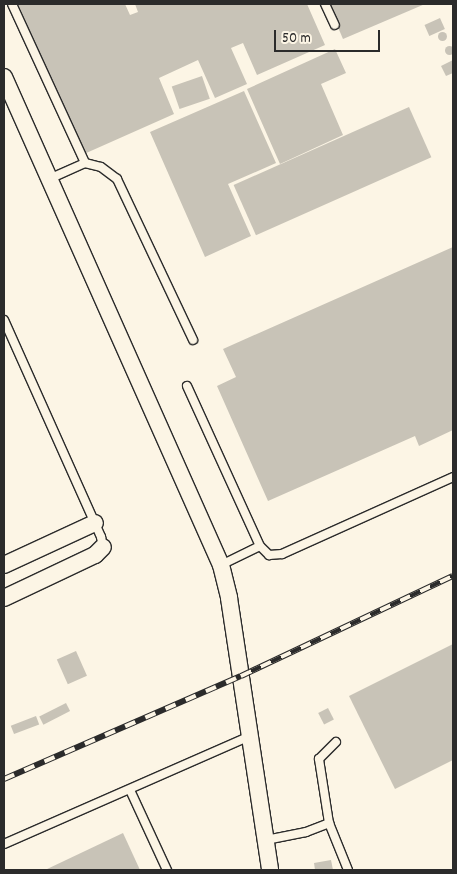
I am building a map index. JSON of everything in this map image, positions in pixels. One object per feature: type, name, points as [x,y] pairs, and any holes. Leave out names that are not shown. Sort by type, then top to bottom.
[{"type":"street","points":[[4,78],[220,565],[229,598],[270,870]]},
{"type":"street","points":[[4,565],[95,523]]},
{"type":"street","points":[[4,597],[95,555],[103,547]]},
{"type":"lane","points":[[12,4],[85,163]]},
{"type":"lane","points":[[325,4],[334,25]]},
{"type":"lane","points":[[49,179],[85,163],[110,172],[120,184],[193,340]]},
{"type":"lane","points":[[4,320],[95,523],[103,547]]},
{"type":"lane","points":[[187,386],[260,546],[269,555],[282,554],[453,477]]},
{"type":"lane","points":[[220,565],[260,546]]},
{"type":"lane","points":[[4,844],[250,736]]},
{"type":"lane","points":[[336,742],[319,759],[329,822],[348,870]]},
{"type":"lane","points":[[130,790],[167,870]]},
{"type":"lane","points":[[266,840],[306,832],[329,822]]},
{"type":"building","points":[[18,4],[125,4],[130,15],[138,12],[135,4],[307,4],[325,45],[257,75],[243,43],[231,48],[247,84],[215,98],[198,60],[159,78],[174,114],[84,154]]},
{"type":"building","points":[[328,4],[425,4],[343,39]]},
{"type":"building","points":[[440,18],[445,29],[429,36],[424,25]]},
{"type":"building","points":[[442,32],[446,36],[442,40],[438,36]]},
{"type":"building","points":[[449,46],[453,50],[449,54],[445,50]]},
{"type":"building","points":[[335,49],[346,73],[321,84],[343,135],[280,164],[247,89]]},
{"type":"building","points":[[453,60],[453,73],[446,76],[441,66]]},
{"type":"building","points":[[202,76],[210,99],[180,109],[172,86]]},
{"type":"building","points":[[244,91],[276,163],[228,184],[251,236],[205,257],[150,132]]},
{"type":"building","points":[[409,107],[431,157],[256,235],[234,185]]},
{"type":"building","points":[[453,247],[453,430],[419,446],[415,436],[268,501],[217,386],[236,377],[223,349]]},
{"type":"building","points":[[453,644],[453,760],[395,789],[349,696]]},
{"type":"building","points":[[76,651],[87,676],[68,684],[57,660]]},
{"type":"building","points":[[66,703],[70,711],[43,725],[39,717]]},
{"type":"building","points":[[328,708],[334,720],[324,725],[318,713]]},
{"type":"building","points":[[36,716],[39,724],[14,734],[11,726]]},
{"type":"building","points":[[123,833],[140,870],[45,870]]},
{"type":"building","points":[[331,860],[333,870],[315,870],[314,863]]},
{"type":"railway","points":[[4,779],[241,676],[453,576]]}]
